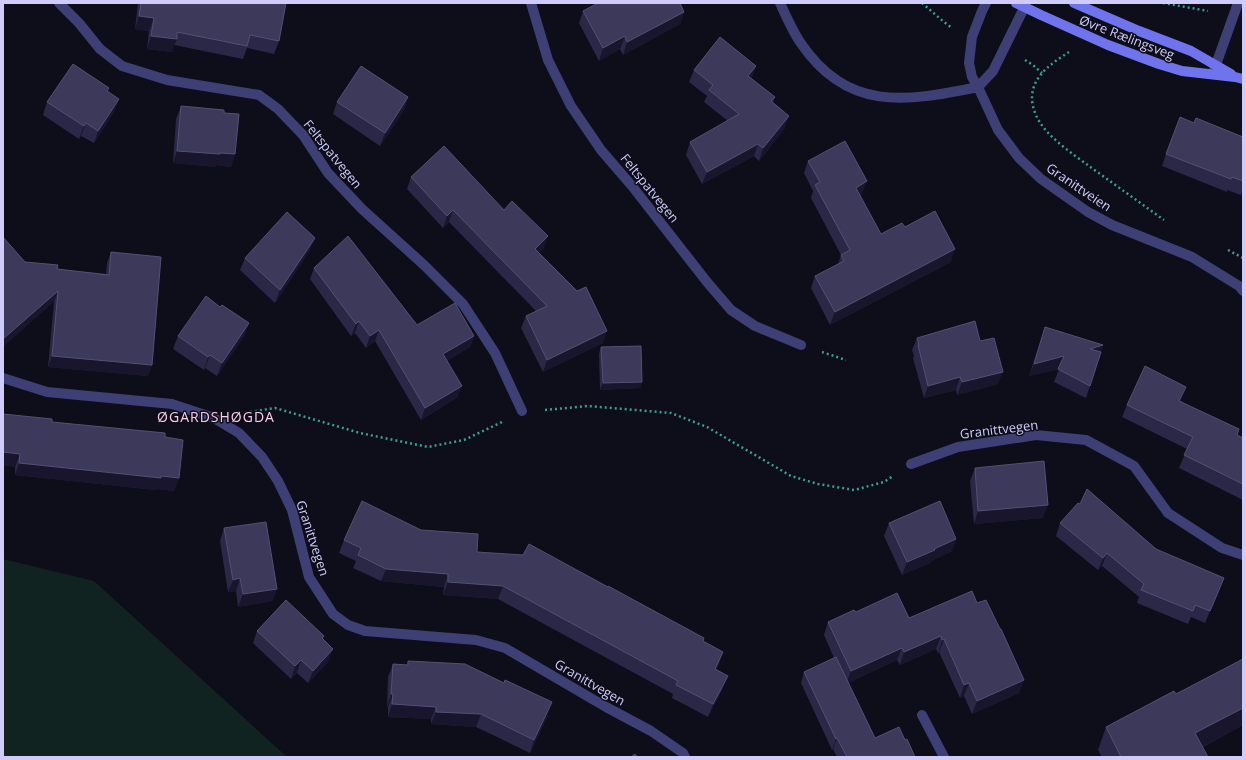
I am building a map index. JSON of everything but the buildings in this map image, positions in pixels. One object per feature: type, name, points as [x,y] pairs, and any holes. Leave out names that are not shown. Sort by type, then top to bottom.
[{"type":"main road","name":"Øvre Rælingsveg","points":[[1074,3],[1133,29],[1191,51],[1214,70]]},
{"type":"main road","name":"Øvre Rælingsveg","points":[[1021,5],[1108,45],[1158,64],[1182,71],[1214,70],[1239,78]]},
{"type":"street","name":"Feltspatvegen","points":[[59,3],[79,23],[100,49],[122,66],[167,80],[259,95],[278,109],[303,135],[328,173],[362,209],[424,265],[463,304],[495,353],[522,411]]},
{"type":"street","name":"Feltspatvegen","points":[[531,3],[548,60],[571,106],[601,150],[731,310],[755,326],[801,345]]},
{"type":"street","points":[[780,3],[798,40],[811,58],[826,73],[860,93],[883,98],[907,99],[937,96],[978,87],[993,71],[1021,5]]},
{"type":"street","name":"Granittveien","points":[[986,3],[972,37],[968,63],[972,77],[998,130],[1019,158],[1041,179],[1088,212],[1112,225],[1192,257],[1242,286]]},
{"type":"street","points":[[1214,70],[1238,3]]},
{"type":"street","name":"Granittvegen","points":[[3,378],[47,392],[172,404],[214,418],[239,433],[262,457],[278,481],[292,510],[309,577],[333,614],[348,625],[365,631],[476,640],[505,648],[606,707],[651,731],[683,753],[685,757]]},
{"type":"street","name":"Granittvegen","points":[[911,464],[958,447],[1036,435],[1086,440],[1134,466],[1168,513],[1222,548],[1243,555]]},
{"type":"street","points":[[922,715],[944,757]]},
{"type":"path","points":[[922,3],[956,30]]},
{"type":"path","points":[[1163,3],[1208,11]]},
{"type":"path","points":[[1073,50],[1055,61],[1042,73],[1035,84],[1032,98],[1034,111],[1041,125],[1057,141],[1077,157],[1167,222]]},
{"type":"path","points":[[1025,60],[1042,73]]},
{"type":"path","points":[[1222,248],[1243,258]]},
{"type":"path","points":[[214,418],[275,408],[360,433],[428,447],[464,440],[522,411],[588,406],[671,413],[707,427],[792,476],[818,484],[854,490],[884,482],[911,464]]},
{"type":"green space","points":[[3,559],[94,581],[287,757],[3,757]]},
{"type":"district","name":"ØGARDSHØGDA","points":[[216,416]]}]
